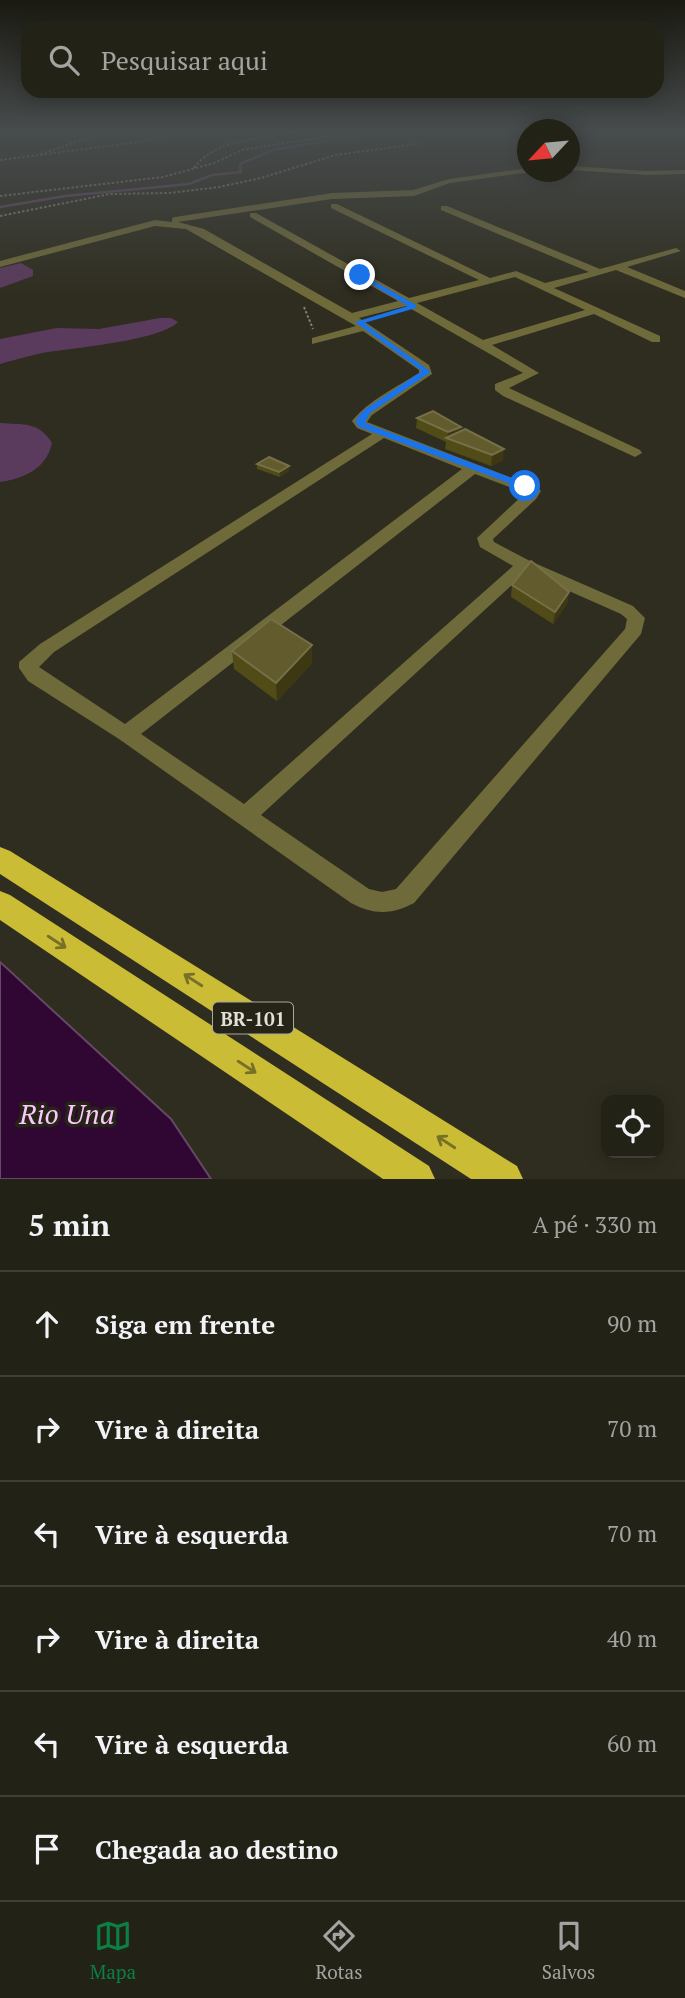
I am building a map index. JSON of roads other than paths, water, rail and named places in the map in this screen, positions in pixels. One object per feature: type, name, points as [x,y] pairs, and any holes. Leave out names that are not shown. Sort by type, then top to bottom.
[{"type":"highway","name":"BR-101","points":[[0,859],[504,1179]]},
{"type":"highway","name":"BR-101","points":[[0,904],[416,1179]]},
{"type":"street","points":[[0,264],[155,223],[332,196],[419,192],[433,187]]},
{"type":"street","points":[[334,206],[493,283]]},
{"type":"street","points":[[444,208],[599,272]]},
{"type":"street","points":[[253,215],[533,373],[500,387],[504,390],[635,453]]},
{"type":"street","points":[[155,223],[188,226],[201,231],[358,322],[427,372],[367,412],[359,421],[362,425],[474,467],[533,491],[531,496],[485,538],[486,544],[524,565],[628,610],[636,618],[634,630],[405,896],[387,905],[374,903],[36,676],[29,668],[29,662],[47,648],[383,433]]},
{"type":"street","points":[[544,287],[676,251]]},
{"type":"street","points":[[617,267],[685,295]]},
{"type":"street","points":[[316,341],[358,322],[410,304],[521,276],[656,339]]},
{"type":"street","points":[[482,344],[594,311]]},
{"type":"street","points":[[126,734],[474,467]]},
{"type":"street","points":[[245,816],[524,565]]},
{"type":"water","name":"Rio Una","points":[[0,962],[171,1119],[211,1179],[0,1179]]},
{"type":"waterway","points":[[0,207],[65,196],[158,187]]}]
